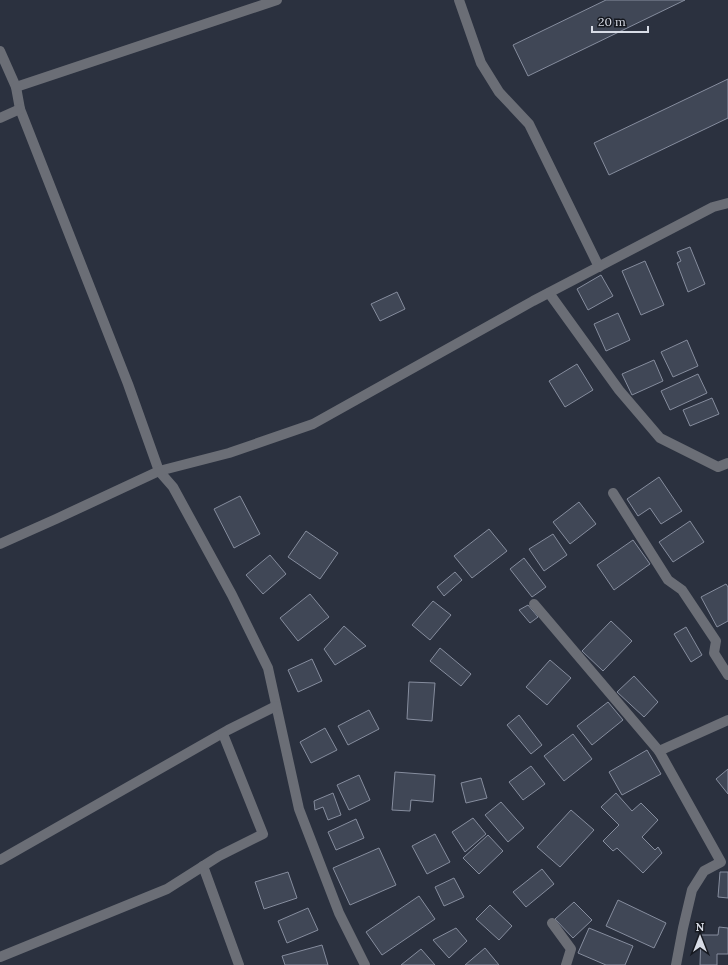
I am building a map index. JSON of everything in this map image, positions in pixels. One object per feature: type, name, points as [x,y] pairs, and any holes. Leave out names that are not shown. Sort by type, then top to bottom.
[{"type":"street","points":[[16,87],[277,0]]},
{"type":"street","points":[[459,0],[481,64],[499,92],[529,124],[599,267]]},
{"type":"street","points":[[0,52],[16,87],[20,109],[128,384],[159,471],[173,487],[232,595],[268,668],[299,809],[339,913],[365,965]]},
{"type":"street","points":[[0,118],[20,109]]},
{"type":"street","points":[[0,544],[159,471],[230,453],[313,424],[550,293],[713,207],[728,203]]},
{"type":"street","points":[[550,293],[619,390],[660,438],[718,467],[728,464]]},
{"type":"street","points":[[614,493],[668,580],[682,590],[716,641],[714,653],[728,675]]},
{"type":"street","points":[[534,604],[660,751],[724,863],[704,871],[692,890],[676,965]]},
{"type":"street","points":[[0,860],[223,734],[276,706]]},
{"type":"street","points":[[660,751],[728,720]]},
{"type":"street","points":[[0,957],[167,889],[219,856],[263,834],[223,734]]},
{"type":"street","points":[[204,866],[239,965]]},
{"type":"street","points":[[552,923],[571,949],[566,965]]},
{"type":"building","points":[[606,0],[685,0],[528,76],[513,45]]},
{"type":"building","points":[[728,79],[728,118],[609,175],[594,143]]},
{"type":"building","points":[[690,247],[705,284],[688,292],[677,263],[681,261],[677,252]]},
{"type":"building","points":[[645,261],[664,305],[641,315],[622,271]]},
{"type":"building","points":[[601,275],[613,296],[588,310],[577,289]]},
{"type":"building","points":[[397,292],[405,309],[380,321],[371,304]]},
{"type":"building","points":[[618,313],[630,340],[606,351],[594,324]]},
{"type":"building","points":[[687,340],[698,366],[673,377],[661,352]]},
{"type":"building","points":[[654,360],[663,381],[632,395],[622,374]]},
{"type":"building","points":[[577,364],[593,390],[565,407],[549,381]]},
{"type":"building","points":[[698,374],[707,393],[670,410],[661,391]]},
{"type":"building","points":[[712,398],[719,414],[690,426],[683,410]]},
{"type":"building","points":[[659,477],[682,511],[661,524],[650,508],[638,516],[627,499]]},
{"type":"building","points":[[240,496],[260,534],[234,548],[214,509]]},
{"type":"building","points":[[579,502],[596,524],[570,544],[553,522]]},
{"type":"building","points":[[690,521],[704,542],[673,562],[659,542]]},
{"type":"building","points":[[489,529],[507,551],[472,578],[454,556]]},
{"type":"building","points":[[306,531],[338,553],[320,579],[288,557]]},
{"type":"building","points":[[553,534],[567,555],[544,571],[529,549]]},
{"type":"building","points":[[633,540],[650,564],[614,590],[597,565]]},
{"type":"building","points":[[270,555],[286,574],[263,594],[246,575]]},
{"type":"building","points":[[524,558],[546,587],[532,597],[510,569]]},
{"type":"building","points":[[455,572],[462,580],[444,596],[437,587]]},
{"type":"building","points":[[726,584],[728,587],[728,621],[717,627],[701,597]]},
{"type":"building","points":[[310,594],[329,617],[298,641],[280,618]]},
{"type":"building","points":[[433,601],[451,615],[430,640],[412,625]]},
{"type":"building","points":[[528,605],[538,617],[530,623],[519,610]]},
{"type":"building","points":[[611,621],[632,641],[603,671],[582,651]]},
{"type":"building","points":[[344,626],[366,646],[335,665],[324,649]]},
{"type":"building","points":[[686,627],[702,655],[691,662],[674,634]]},
{"type":"building","points":[[440,648],[471,674],[461,686],[430,661]]},
{"type":"building","points":[[312,659],[322,681],[298,692],[288,670]]},
{"type":"building","points":[[550,660],[571,678],[547,705],[526,687]]},
{"type":"building","points":[[634,676],[658,702],[644,717],[617,692]]},
{"type":"building","points":[[409,682],[435,683],[432,721],[407,719]]},
{"type":"building","points":[[608,702],[623,720],[592,745],[577,726]]},
{"type":"building","points":[[369,710],[379,729],[348,745],[338,726]]},
{"type":"building","points":[[519,715],[542,745],[531,754],[507,725]]},
{"type":"building","points":[[325,728],[337,750],[311,763],[300,742]]},
{"type":"building","points":[[573,734],[592,759],[564,781],[544,756]]},
{"type":"building","points":[[647,750],[661,774],[622,795],[609,772]]},
{"type":"building","points":[[531,766],[545,784],[523,800],[509,782]]},
{"type":"building","points":[[728,769],[728,794],[716,779]]},
{"type":"building","points":[[395,772],[435,775],[433,802],[411,800],[410,811],[392,810]]},
{"type":"building","points":[[359,775],[370,800],[349,810],[337,785]]},
{"type":"building","points":[[481,778],[487,798],[466,803],[461,783]]},
{"type":"building","points":[[333,793],[341,815],[328,820],[323,807],[315,810],[314,801]]},
{"type":"building","points":[[616,793],[632,811],[641,803],[658,820],[642,837],[655,850],[658,847],[662,853],[643,873],[617,848],[613,851],[603,841],[619,825],[601,807]]},
{"type":"building","points":[[501,802],[524,828],[508,842],[485,815]]},
{"type":"building","points":[[571,810],[594,830],[560,867],[537,847]]},
{"type":"building","points":[[473,818],[486,834],[465,852],[452,832]]},
{"type":"building","points":[[356,819],[364,838],[336,850],[328,832]]},
{"type":"building","points":[[435,834],[450,862],[427,874],[412,846]]},
{"type":"building","points":[[488,835],[503,851],[479,874],[463,858]]},
{"type":"building","points":[[379,848],[396,885],[350,905],[333,868]]},
{"type":"building","points":[[542,869],[554,884],[526,907],[513,892]]},
{"type":"building","points":[[288,872],[297,898],[264,909],[255,882]]},
{"type":"building","points":[[720,872],[728,872],[728,898],[718,897]]},
{"type":"building","points":[[454,878],[464,897],[444,906],[435,887]]},
{"type":"building","points":[[419,896],[435,919],[382,955],[366,932]]},
{"type":"building","points":[[618,900],[666,923],[654,948],[606,926]]},
{"type":"building","points":[[574,902],[592,920],[573,938],[555,919]]},
{"type":"building","points":[[490,905],[512,926],[499,940],[476,919]]},
{"type":"building","points":[[308,908],[318,930],[287,943],[278,921]]},
{"type":"building","points":[[719,927],[728,928],[728,954],[717,954],[717,965],[700,965],[701,935],[718,935]]},
{"type":"building","points":[[456,928],[467,941],[449,958],[433,940]]},
{"type":"building","points":[[589,928],[633,946],[625,965],[606,965],[578,953]]},
{"type":"building","points":[[322,945],[328,965],[285,965],[282,956]]},
{"type":"building","points":[[485,948],[499,965],[465,965]]},
{"type":"building","points":[[421,949],[435,965],[401,965]]}]
